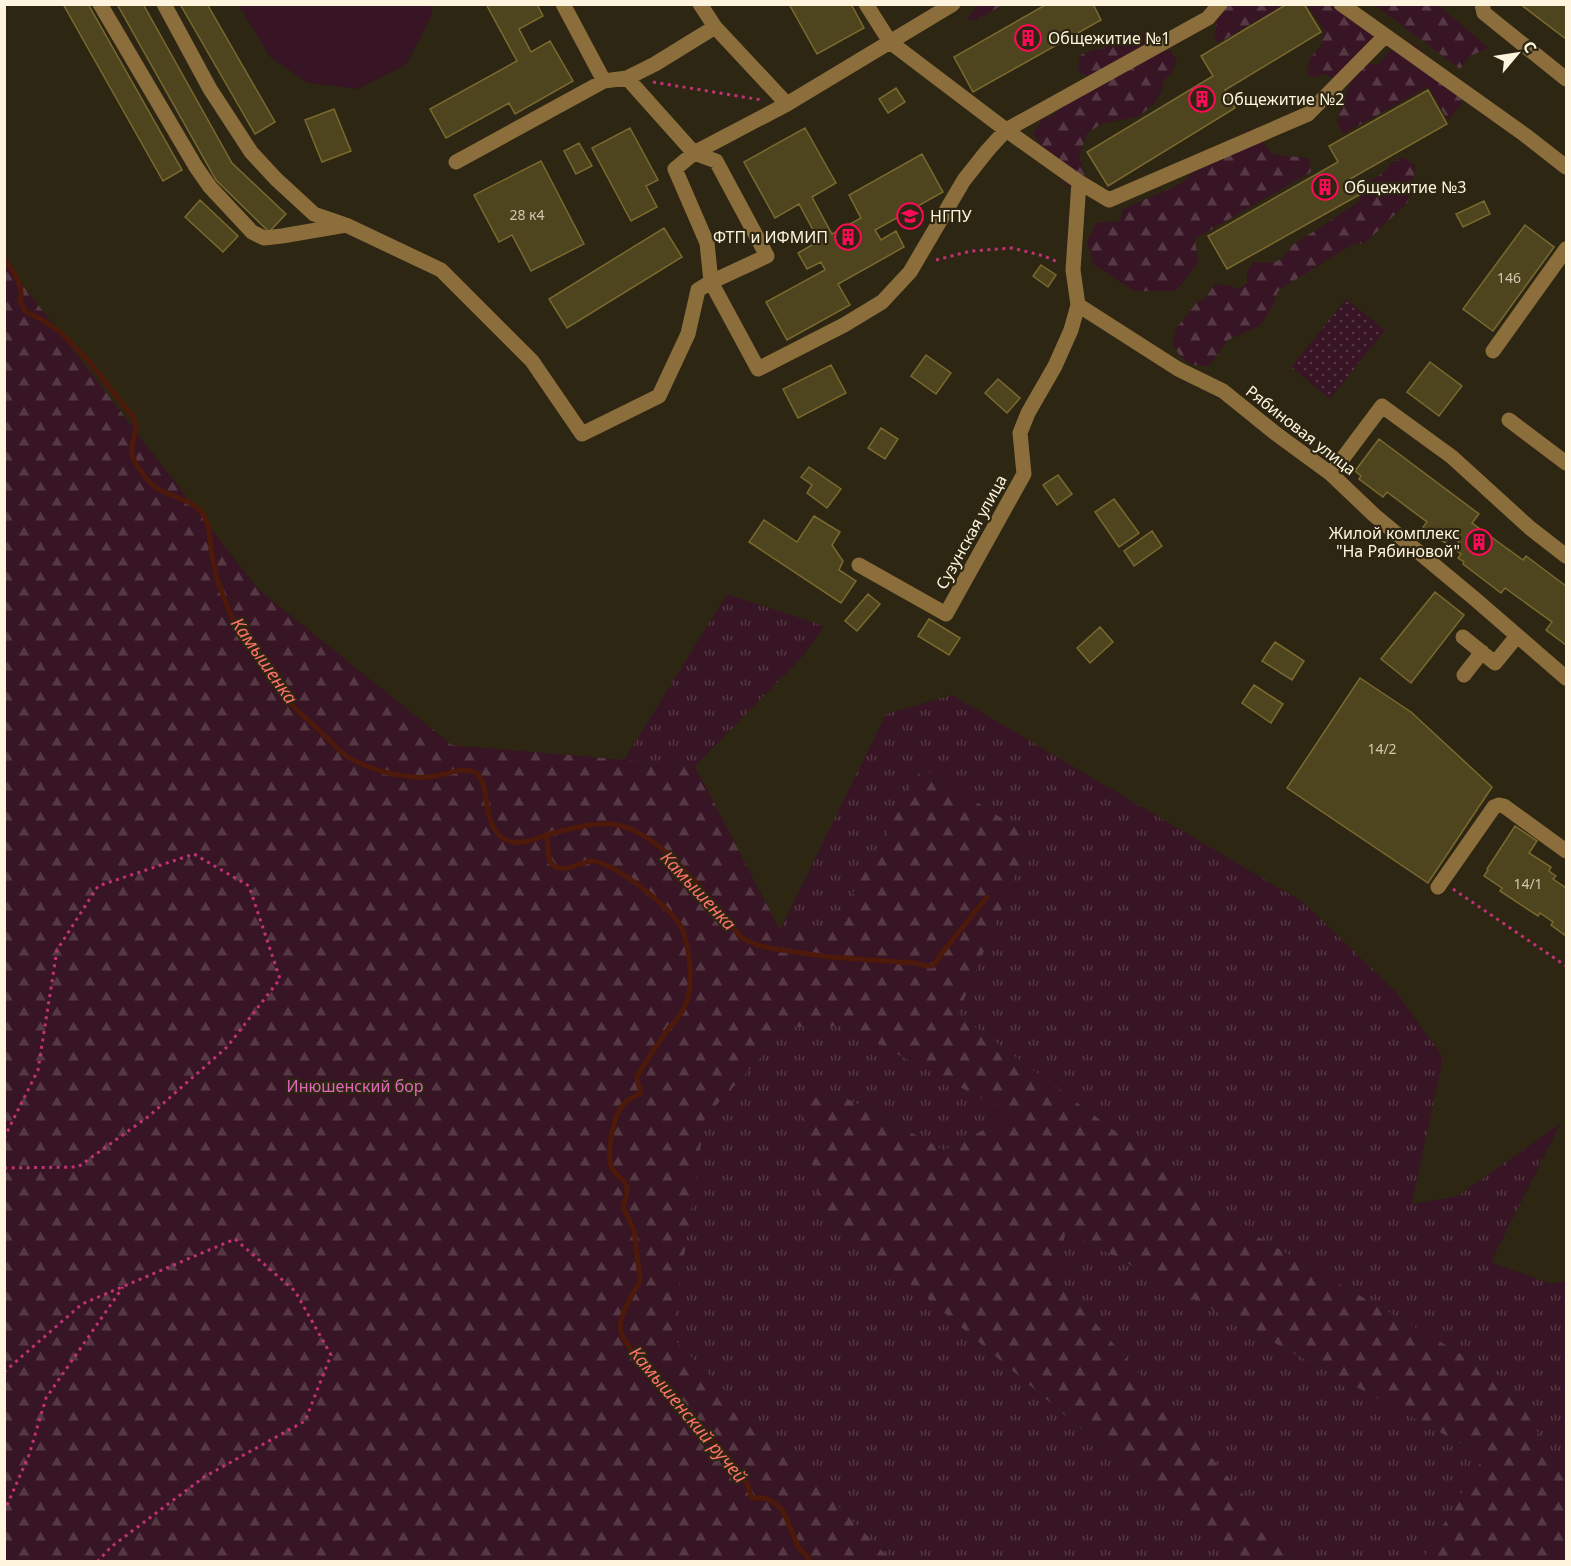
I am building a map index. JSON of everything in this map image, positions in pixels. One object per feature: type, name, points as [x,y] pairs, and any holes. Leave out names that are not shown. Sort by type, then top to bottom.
[{"type":"street","points":[[100,4],[196,167],[210,187],[252,232],[264,238],[346,225]]},
{"type":"street","points":[[164,4],[210,89],[251,152],[276,179],[314,214],[346,225],[441,270],[532,361],[582,434],[659,396],[687,334],[698,290],[767,256],[716,161],[694,153],[627,78]]},
{"type":"street","points":[[563,4],[604,81]]},
{"type":"street","points":[[700,4],[715,27],[787,104]]},
{"type":"street","points":[[866,4],[890,42],[1006,130],[1079,182],[1109,200],[1308,114],[1385,36]]},
{"type":"street","points":[[953,4],[787,104],[694,153],[675,169],[706,243],[711,282],[758,369],[844,326],[882,302],[910,272],[964,180],[1006,130],[1208,18],[1220,4]]},
{"type":"street","points":[[1341,4],[1525,135],[1566,167]]},
{"type":"street","points":[[1482,4],[1484,13],[1566,79]]},
{"type":"street","points":[[456,162],[604,81],[627,78],[655,64],[715,27]]},
{"type":"street","name":"Сузунская улица","points":[[859,565],[946,614],[1024,474],[1020,433],[1071,330],[1078,305],[1073,270],[1079,182]]},
{"type":"street","points":[[1492,351],[1566,249]]},
{"type":"street","name":"Рябиновая улица","points":[[1078,305],[1178,369],[1223,391],[1331,474],[1374,515],[1566,678]]},
{"type":"street","points":[[1331,474],[1382,406],[1452,457],[1530,528],[1566,556]]},
{"type":"street","points":[[1509,420],[1566,464]]},
{"type":"street","points":[[1463,637],[1495,663],[1517,636]]},
{"type":"street","points":[[1464,675],[1482,652]]},
{"type":"street","points":[[1440,884],[1494,807],[1498,805],[1504,806],[1566,850]]},
{"type":"path","points":[[627,78],[787,104]]},
{"type":"path","points":[[910,272],[937,260],[971,251],[1012,248],[1044,256],[1073,270]]},
{"type":"path","points":[[4,1138],[38,1070],[57,950],[98,886],[194,854],[249,886],[280,978],[227,1047],[149,1116],[78,1167],[4,1168]]},
{"type":"path","points":[[1440,884],[1566,966]]},
{"type":"path","points":[[4,1372],[82,1304],[235,1239],[295,1291],[331,1355],[305,1421],[204,1477],[111,1547],[97,1562]]},
{"type":"path","points":[[4,1512],[29,1455],[46,1398],[124,1285]]},
{"type":"green space","points":[[431,4],[432,14],[406,65],[358,89],[308,83],[270,57],[239,5]]},
{"type":"green space","points":[[978,5],[1002,5],[977,20],[967,20]]},
{"type":"green space","points":[[1221,5],[1284,5],[1220,42],[1214,40]]},
{"type":"green space","points":[[1307,5],[1335,5],[1380,36],[1344,82],[1323,74],[1314,77],[1308,75],[1309,60],[1321,45],[1325,31]]},
{"type":"green space","points":[[1375,5],[1438,5],[1489,48],[1470,56],[1460,69]]},
{"type":"green space","points":[[1133,32],[1155,37],[1160,52],[1170,50],[1177,61],[1173,71],[1164,80],[1156,102],[1138,117],[1103,123],[1087,133],[1079,157],[1086,186],[1075,190],[1064,183],[1033,133],[1043,119],[1051,117],[1091,79],[1078,71],[1080,55],[1096,49],[1106,50],[1107,41],[1118,34]]},
{"type":"green space","points":[[1413,44],[1459,83],[1462,104],[1448,120],[1428,87],[1343,134],[1337,121],[1351,82],[1368,64],[1378,64],[1392,49]]},
{"type":"green space","points":[[1251,129],[1274,155],[1309,158],[1311,172],[1195,239],[1198,263],[1176,291],[1134,291],[1094,265],[1087,242],[1096,223],[1120,221],[1123,209],[1180,184],[1229,141]]},
{"type":"green space","points":[[1403,157],[1416,166],[1408,202],[1365,243],[1353,244],[1279,290],[1261,325],[1228,340],[1209,366],[1191,364],[1179,355],[1172,344],[1176,329],[1197,302],[1205,299],[1215,284],[1238,289],[1247,283],[1247,272],[1253,262],[1280,260],[1291,246],[1357,203],[1364,192],[1359,188],[1384,172],[1391,163]]},
{"type":"green space","name":"Инюшенский бор","points":[[5,262],[258,589],[452,745],[695,766],[780,930],[834,928],[922,767],[1031,837],[958,1014],[1253,1234],[1508,1381],[1566,1482],[1566,1561],[1422,1561],[1484,1456],[1066,1230],[1056,1277],[1300,1561],[1237,1561],[822,1209],[798,1100],[838,1094],[944,1150],[1013,1115],[844,1026],[789,1027],[705,1117],[672,1337],[892,1561],[5,1561]]},
{"type":"green space","points":[[1346,299],[1385,330],[1330,399],[1291,367]]},
{"type":"green space","points":[[727,594],[824,626],[804,655],[695,766],[624,760]]},
{"type":"green space","points":[[952,695],[1303,902],[1397,993],[1443,1057],[1412,1204],[1458,1196],[1561,1123],[1491,1262],[1552,1284],[1566,1281],[1566,1482],[1508,1381],[1253,1234],[958,1014],[1031,837],[922,767],[834,928],[780,930],[886,714]]},
{"type":"green space","points":[[844,1026],[1014,1115],[944,1150],[839,1094],[822,1209],[1237,1561],[892,1561],[672,1337],[705,1117],[789,1027]]},
{"type":"green space","points":[[1066,1230],[1484,1456],[1422,1561],[1300,1561],[1056,1277]]},
{"type":"building","points":[[63,4],[88,4],[182,170],[163,181]]},
{"type":"building","points":[[117,4],[143,4],[232,163],[286,214],[269,232],[216,180]]},
{"type":"building","points":[[180,4],[207,4],[275,122],[255,134]]},
{"type":"building","points":[[486,4],[537,4],[543,16],[519,29],[531,52],[550,41],[573,81],[515,114],[509,103],[446,138],[430,109],[517,61]]},
{"type":"building","points":[[789,4],[851,4],[864,28],[817,54]]},
{"type":"building","name":"Общежитие №1","points":[[1047,4],[1093,4],[1101,20],[973,92],[954,57]]},
{"type":"building","name":"Общежитие №2","points":[[1287,4],[1304,4],[1321,32],[1225,90],[1235,108],[1108,186],[1087,152],[1213,76],[1201,56]]},
{"type":"building","points":[[1520,4],[1566,4],[1566,39]]},
{"type":"building","points":[[896,88],[905,102],[888,113],[879,99]]},
{"type":"building","name":"Общежитие №3","points":[[1428,90],[1447,124],[1350,179],[1359,195],[1227,269],[1208,236],[1338,162],[1329,146]]},
{"type":"building","points":[[334,109],[351,151],[322,162],[305,120]]},
{"type":"building","points":[[630,128],[658,180],[646,186],[657,207],[631,221],[592,148]]},
{"type":"building","name":"ФТП и ИФМИП","points":[[805,128],[836,183],[812,197],[832,234],[861,218],[849,195],[922,154],[943,192],[875,230],[881,240],[896,231],[904,247],[838,284],[850,305],[787,340],[766,302],[825,270],[821,262],[807,269],[798,253],[819,241],[799,204],[775,218],[744,162]]},
{"type":"building","points":[[579,143],[592,166],[576,174],[564,151]]},
{"type":"building","points":[[541,161],[584,244],[531,271],[512,235],[499,242],[474,195]]},
{"type":"building","points":[[200,200],[238,236],[223,252],[185,217]]},
{"type":"building","points":[[1484,201],[1490,214],[1463,227],[1456,214]]},
{"type":"building","points":[[1525,225],[1554,247],[1493,331],[1463,309]]},
{"type":"building","points":[[664,228],[682,257],[567,328],[549,299]]},
{"type":"building","points":[[1041,265],[1056,275],[1048,287],[1033,276]]},
{"type":"building","points":[[926,355],[951,373],[936,394],[911,376]]},
{"type":"building","points":[[1430,362],[1462,386],[1439,416],[1407,392]]},
{"type":"building","points":[[831,365],[846,393],[798,418],[783,389]]},
{"type":"building","points":[[998,379],[1020,398],[1007,413],[985,393]]},
{"type":"building","points":[[881,428],[898,439],[885,459],[868,448]]},
{"type":"building","name":"Жилой комплекс \"На Рябиновой\"","points":[[1379,439],[1479,514],[1472,523],[1523,560],[1526,556],[1566,586],[1566,645],[1546,630],[1552,622],[1505,588],[1501,593],[1463,564],[1464,562],[1458,558],[1461,554],[1454,549],[1459,542],[1450,536],[1445,543],[1423,527],[1427,522],[1387,492],[1383,497],[1359,479],[1361,476],[1355,471]]},
{"type":"building","points":[[809,467],[841,489],[827,508],[807,493],[812,485],[801,477]]},
{"type":"building","points":[[1058,475],[1072,494],[1057,505],[1043,485]]},
{"type":"building","points":[[1114,499],[1139,533],[1119,547],[1095,512]]},
{"type":"building","points":[[814,516],[840,532],[832,545],[843,561],[839,570],[856,581],[841,603],[749,542],[764,520],[797,542]]},
{"type":"building","points":[[1152,531],[1162,546],[1134,566],[1124,551]]},
{"type":"building","points":[[1435,592],[1464,615],[1411,683],[1381,659]]},
{"type":"building","points":[[868,594],[880,604],[857,631],[845,621]]},
{"type":"building","points":[[929,619],[960,638],[949,655],[918,636]]},
{"type":"building","points":[[1100,627],[1113,642],[1090,663],[1077,648]]},
{"type":"building","points":[[1275,642],[1304,661],[1292,680],[1262,661]]},
{"type":"building","points":[[1360,678],[1411,712],[1492,787],[1428,883],[1287,788]]},
{"type":"building","points":[[1254,685],[1283,704],[1271,723],[1242,703]]},
{"type":"building","points":[[1515,826],[1537,841],[1529,853],[1551,867],[1549,871],[1556,876],[1553,879],[1566,888],[1566,936],[1551,925],[1553,922],[1540,913],[1538,916],[1500,891],[1502,888],[1484,876]]},
{"type":"waterway","name":"Камышенка","points":[[4,259],[19,284],[20,301],[25,311],[60,332],[88,360],[134,418],[136,429],[132,456],[149,482],[161,491],[196,507],[201,512],[210,533],[218,581],[238,629],[288,701],[347,757],[373,769],[405,776],[430,777],[463,770],[476,773],[484,787],[493,827],[508,841],[527,841],[592,825],[611,824],[629,828],[647,838],[683,868],[740,936],[757,945],[775,949],[829,957],[932,966],[987,897]]},
{"type":"waterway","name":"Камышенский ручей","points":[[547,834],[549,859],[557,868],[562,869],[593,861],[602,863],[628,878],[656,899],[668,910],[682,929],[689,957],[690,978],[685,1006],[639,1072],[637,1080],[641,1092],[622,1106],[611,1137],[611,1164],[613,1170],[627,1186],[623,1207],[634,1230],[640,1278],[623,1314],[620,1327],[622,1336],[632,1351],[728,1458],[747,1483],[751,1496],[770,1500],[783,1511],[799,1548],[810,1562]]},
{"type":"place","name":"Общежитие №1","points":[[1028,38]]},
{"type":"place","name":"Общежитие №2","points":[[1202,99]]},
{"type":"place","name":"Общежитие №3","points":[[1325,187]]},
{"type":"place","name":"НГПУ","points":[[910,216]]},
{"type":"place","name":"ФТП и ИФМИП","points":[[848,237]]},
{"type":"place","name":"Жилой комплекс \"На Рябиновой\"","points":[[1479,542]]}]
